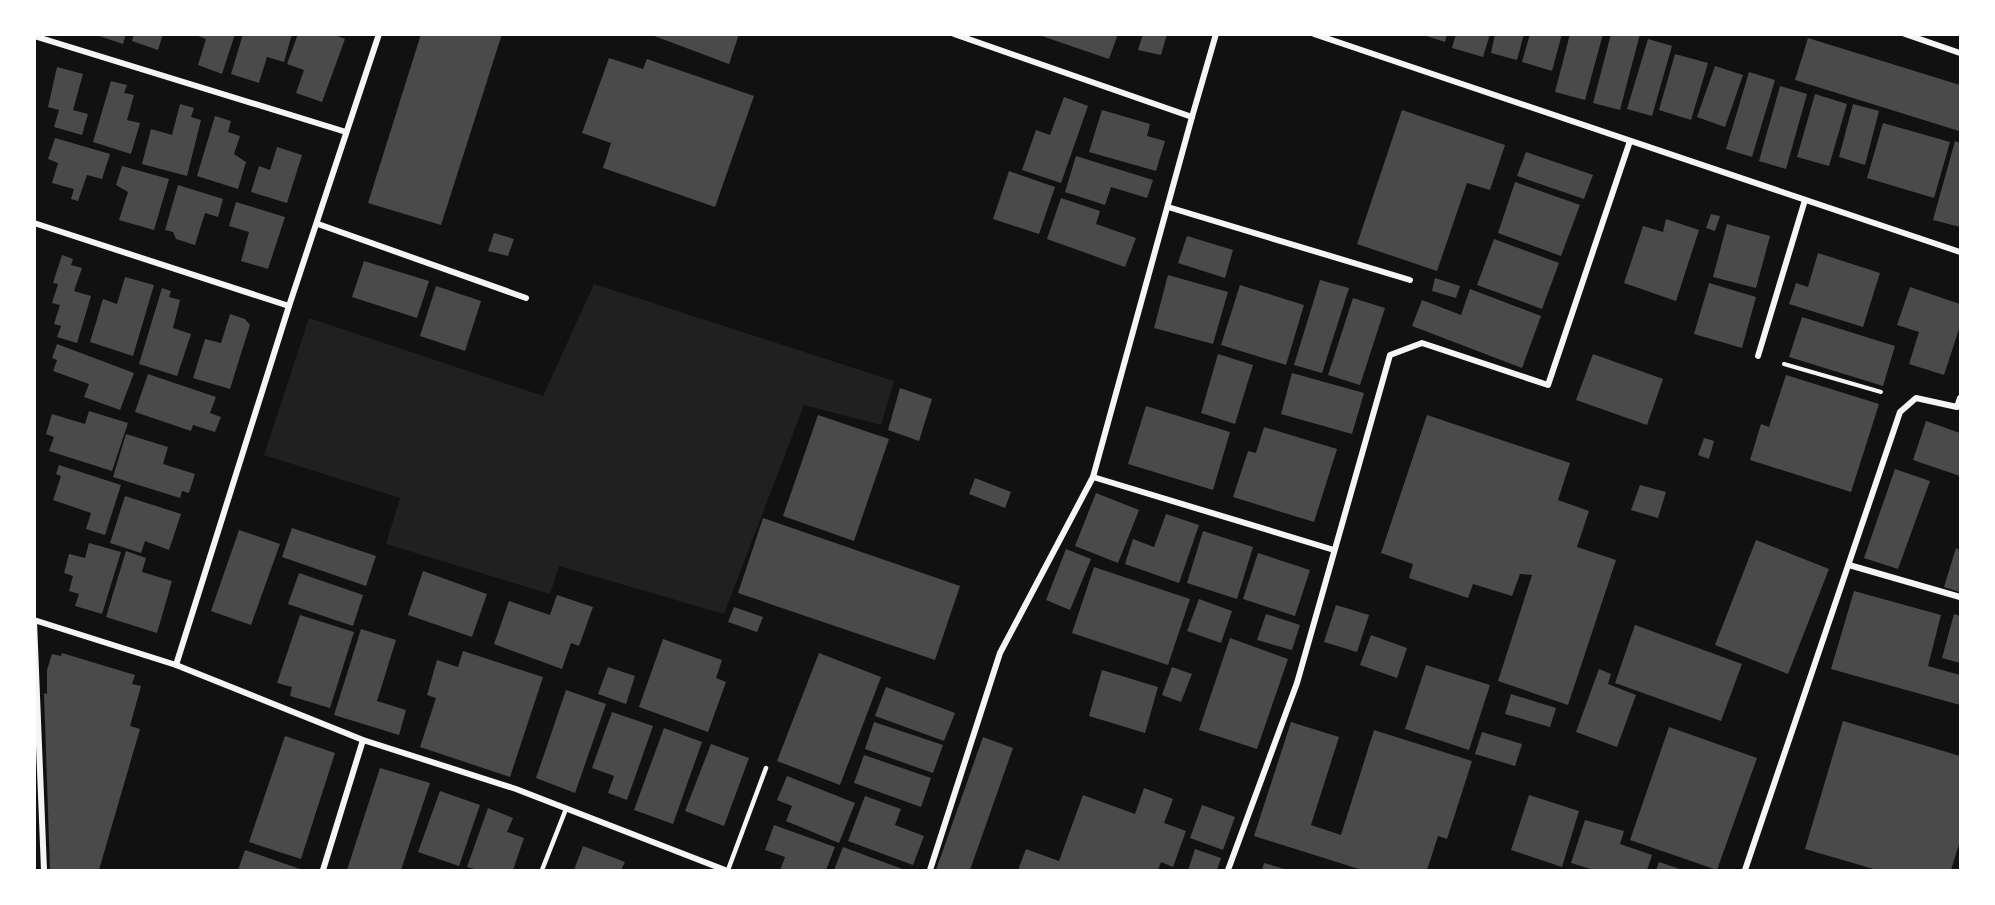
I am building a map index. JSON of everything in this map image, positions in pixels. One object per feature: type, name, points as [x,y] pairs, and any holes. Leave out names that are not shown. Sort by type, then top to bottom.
[{"type":"street","points":[[176,665],[289,306],[380,34]]},
{"type":"street","points":[[954,34],[1191,117]]},
{"type":"street","points":[[930,870],[1000,653],[1094,477],[1191,117],[1216,34]]},
{"type":"street","points":[[1314,34],[1960,252]]},
{"type":"street","points":[[1905,34],[1960,53]]},
{"type":"street","points":[[34,36],[346,132]]},
{"type":"street","points":[[1228,870],[1297,682],[1390,355],[1422,343],[1548,385],[1630,141]]},
{"type":"street","points":[[1758,356],[1805,200]]},
{"type":"street","points":[[1168,207],[1410,280]]},
{"type":"street","points":[[34,223],[289,306]]},
{"type":"street","points":[[318,224],[526,298]]},
{"type":"street","points":[[1745,870],[1900,412],[1916,398],[1957,407],[1960,398]]},
{"type":"street","points":[[1094,477],[1335,550]]},
{"type":"street","points":[[1848,565],[1960,597]]},
{"type":"street","points":[[44,870],[34,620],[176,665],[363,740],[516,789],[726,870]]},
{"type":"street","points":[[323,870],[363,740]]},
{"type":"lane","points":[[726,870],[766,768]]},
{"type":"lane","points":[[542,870],[566,809]]},
{"type":"path","points":[[1758,356],[1888,394],[1916,398]]},
{"type":"shaded area","points":[[594,284],[894,381],[881,425],[804,405],[724,614],[559,566],[550,594],[386,544],[400,498],[264,455],[309,318],[543,396]]},
{"type":"building","points":[[93,34],[126,34],[123,44]]},
{"type":"building","points":[[134,34],[163,34],[158,50],[132,41]]},
{"type":"building","points":[[193,34],[235,34],[222,74],[198,65],[206,39]]},
{"type":"building","points":[[243,34],[292,34],[284,62],[267,57],[259,83],[231,74]]},
{"type":"building","points":[[298,34],[332,34],[345,39],[322,102],[296,93],[304,70],[287,64]]},
{"type":"building","points":[[421,34],[502,34],[441,225],[368,203]]},
{"type":"building","points":[[649,34],[739,34],[729,64]]},
{"type":"building","points":[[1036,34],[1118,34],[1109,59]]},
{"type":"building","points":[[1143,34],[1167,34],[1161,55],[1138,50]]},
{"type":"building","points":[[1420,34],[1447,34],[1445,42]]},
{"type":"building","points":[[1456,34],[1490,34],[1483,57],[1452,48]]},
{"type":"building","points":[[1495,34],[1524,34],[1517,60],[1491,53]]},
{"type":"building","points":[[1530,34],[1562,34],[1552,71],[1522,62]]},
{"type":"building","points":[[1570,34],[1603,34],[1585,100],[1555,92]]},
{"type":"building","points":[[1611,34],[1640,34],[1620,110],[1593,103]]},
{"type":"building","points":[[1808,38],[1960,85],[1959,131],[1795,80]]},
{"type":"building","points":[[1648,39],[1672,46],[1652,116],[1627,109]]},
{"type":"building","points":[[1675,54],[1708,63],[1691,120],[1659,110]]},
{"type":"building","points":[[609,58],[643,69],[647,59],[754,96],[715,207],[603,168],[611,143],[582,133]]},
{"type":"building","points":[[1715,66],[1743,75],[1725,127],[1697,117]]},
{"type":"building","points":[[57,67],[83,74],[73,110],[88,114],[82,135],[54,127],[59,110],[48,107]]},
{"type":"building","points":[[1749,72],[1775,80],[1752,157],[1726,149]]},
{"type":"building","points":[[111,81],[127,85],[124,93],[134,95],[127,120],[140,123],[131,154],[93,142]]},
{"type":"building","points":[[1780,86],[1807,94],[1786,169],[1759,161]]},
{"type":"building","points":[[1815,94],[1847,104],[1829,166],[1797,157]]},
{"type":"building","points":[[1064,97],[1088,106],[1061,183],[1022,170],[1036,130],[1050,135]]},
{"type":"building","points":[[180,104],[194,108],[191,117],[201,120],[187,176],[142,164],[151,129],[172,135]]},
{"type":"building","points":[[1853,104],[1879,111],[1865,165],[1839,157]]},
{"type":"building","points":[[1102,110],[1150,124],[1147,136],[1165,141],[1156,171],[1089,152]]},
{"type":"building","points":[[1402,110],[1505,145],[1490,190],[1467,183],[1437,271],[1357,244]]},
{"type":"building","points":[[215,116],[231,121],[228,132],[240,136],[234,154],[246,162],[238,189],[197,176]]},
{"type":"building","points":[[1883,123],[1950,142],[1934,198],[1867,178]]},
{"type":"building","points":[[55,138],[110,154],[102,179],[87,175],[78,201],[71,199],[74,189],[52,183],[58,163],[48,159]]},
{"type":"building","points":[[1955,141],[1960,143],[1960,227],[1933,220]]},
{"type":"building","points":[[277,147],[302,155],[287,203],[251,192],[259,166],[270,170]]},
{"type":"building","points":[[1526,152],[1593,175],[1584,199],[1517,176]]},
{"type":"building","points":[[1076,156],[1153,180],[1147,198],[1111,187],[1105,205],[1065,192]]},
{"type":"building","points":[[122,166],[169,179],[154,230],[119,220],[128,192],[116,185]]},
{"type":"building","points":[[1009,171],[1055,187],[1039,234],[993,219]]},
{"type":"building","points":[[1515,182],[1580,205],[1561,256],[1498,233]]},
{"type":"building","points":[[178,185],[223,199],[218,217],[205,213],[195,245],[176,239],[173,232],[165,230]]},
{"type":"building","points":[[1061,198],[1100,211],[1096,224],[1136,238],[1125,267],[1047,239]]},
{"type":"building","points":[[236,202],[285,217],[268,269],[241,261],[249,232],[229,226]]},
{"type":"building","points":[[1711,214],[1720,216],[1715,231],[1706,228]]},
{"type":"building","points":[[1666,219],[1699,230],[1676,301],[1624,283],[1643,226],[1663,232]]},
{"type":"building","points":[[1727,224],[1770,236],[1756,288],[1713,277]]},
{"type":"building","points":[[494,233],[514,239],[508,256],[488,251]]},
{"type":"building","points":[[1187,236],[1233,250],[1225,278],[1178,263]]},
{"type":"building","points":[[1494,239],[1559,263],[1542,309],[1477,285]]},
{"type":"building","points":[[1818,253],[1880,273],[1863,327],[1789,304],[1796,283],[1808,287]]},
{"type":"building","points":[[62,255],[73,259],[71,265],[82,268],[74,291],[91,296],[77,343],[57,337],[61,326],[54,324],[60,305],[52,303],[58,284],[53,283]]},
{"type":"building","points":[[364,261],[429,281],[417,318],[352,297]]},
{"type":"building","points":[[1168,275],[1228,292],[1213,344],[1154,328]]},
{"type":"building","points":[[125,277],[154,285],[133,356],[90,342],[103,299],[117,304]]},
{"type":"building","points":[[1435,278],[1460,286],[1456,298],[1432,291]]},
{"type":"building","points":[[1320,280],[1349,288],[1322,373],[1294,365]]},
{"type":"building","points":[[1709,283],[1756,297],[1742,348],[1694,334]]},
{"type":"building","points":[[1240,285],[1304,305],[1286,365],[1221,345]]},
{"type":"building","points":[[436,286],[481,301],[465,351],[420,336]]},
{"type":"building","points":[[1910,287],[1960,304],[1960,326],[1944,375],[1909,364],[1919,332],[1897,325]]},
{"type":"building","points":[[162,288],[171,291],[169,297],[180,300],[173,328],[191,334],[177,376],[139,364]]},
{"type":"building","points":[[1470,289],[1541,316],[1522,368],[1412,326],[1422,300],[1461,315]]},
{"type":"building","points":[[1353,298],[1385,308],[1360,385],[1328,375]]},
{"type":"building","points":[[230,314],[245,319],[250,325],[230,389],[193,378],[205,339],[221,343]]},
{"type":"building","points":[[1802,317],[1895,346],[1883,386],[1789,357]]},
{"type":"building","points":[[57,344],[134,373],[120,410],[84,397],[89,384],[53,371],[57,360],[52,358]]},
{"type":"building","points":[[1218,354],[1253,365],[1235,424],[1201,413]]},
{"type":"building","points":[[1593,354],[1663,379],[1647,425],[1576,400]]},
{"type":"building","points":[[1292,373],[1364,393],[1352,434],[1281,414]]},
{"type":"building","points":[[148,374],[216,397],[210,413],[221,417],[215,432],[193,425],[191,431],[135,412]]},
{"type":"building","points":[[1786,375],[1879,404],[1851,492],[1750,460],[1761,424],[1769,427]]},
{"type":"building","points":[[900,388],[932,399],[919,441],[888,430]]},
{"type":"building","points":[[1146,406],[1230,432],[1213,490],[1128,464]]},
{"type":"building","points":[[89,411],[128,423],[112,471],[49,451],[54,437],[46,434],[52,414],[85,424]]},
{"type":"building","points":[[818,415],[889,439],[854,541],[783,516]]},
{"type":"building","points":[[1427,415],[1570,463],[1558,500],[1589,511],[1577,547],[1616,560],[1568,705],[1498,681],[1532,575],[1520,574],[1512,596],[1473,584],[1468,598],[1409,578],[1413,564],[1381,553]]},
{"type":"building","points":[[1926,421],[1960,433],[1960,476],[1913,460]]},
{"type":"building","points":[[1264,427],[1337,449],[1314,522],[1233,497],[1248,451],[1256,453]]},
{"type":"building","points":[[126,434],[168,447],[163,464],[195,474],[189,493],[182,491],[180,498],[113,477]]},
{"type":"building","points":[[1704,438],[1714,441],[1709,459],[1698,455]]},
{"type":"building","points":[[59,465],[121,485],[105,535],[86,529],[91,513],[53,500],[61,476],[56,474]]},
{"type":"building","points":[[1895,469],[1930,481],[1898,569],[1864,558]]},
{"type":"building","points":[[975,478],[1011,492],[1005,508],[969,494]]},
{"type":"building","points":[[1640,485],[1666,492],[1658,518],[1631,510]]},
{"type":"building","points":[[1096,493],[1139,510],[1118,563],[1075,546]]},
{"type":"building","points":[[125,496],[181,514],[169,550],[145,541],[141,553],[110,543]]},
{"type":"building","points":[[1166,514],[1199,525],[1179,583],[1125,564],[1133,539],[1154,547]]},
{"type":"building","points":[[763,518],[960,586],[935,660],[738,593]]},
{"type":"building","points":[[292,528],[376,556],[366,586],[282,557]]},
{"type":"building","points":[[239,530],[280,544],[251,625],[211,611]]},
{"type":"building","points":[[1203,531],[1253,547],[1237,599],[1187,583]]},
{"type":"building","points":[[1756,540],[1829,569],[1788,674],[1715,645]]},
{"type":"building","points":[[89,543],[121,552],[102,614],[75,606],[79,594],[69,591],[73,576],[64,573],[69,554],[85,558]]},
{"type":"building","points":[[1956,548],[1960,550],[1960,592],[1944,587]]},
{"type":"building","points":[[1066,549],[1091,559],[1070,610],[1046,600]]},
{"type":"building","points":[[126,551],[146,558],[142,572],[172,581],[157,633],[106,617]]},
{"type":"building","points":[[1258,553],[1310,570],[1295,616],[1243,599]]},
{"type":"building","points":[[1094,567],[1190,599],[1168,665],[1072,633]]},
{"type":"building","points":[[423,571],[487,594],[472,637],[408,615]]},
{"type":"building","points":[[299,573],[363,595],[353,626],[288,604]]},
{"type":"building","points":[[1854,591],[1941,615],[1928,666],[1960,675],[1960,705],[1831,669]]},
{"type":"building","points":[[557,595],[593,607],[579,646],[571,643],[562,669],[494,644],[509,601],[550,615]]},
{"type":"building","points":[[1199,599],[1232,611],[1221,643],[1187,631]]},
{"type":"building","points":[[1336,605],[1369,615],[1357,652],[1324,642]]},
{"type":"building","points":[[734,607],[763,617],[757,632],[728,622]]},
{"type":"building","points":[[1266,614],[1300,625],[1292,650],[1257,640]]},
{"type":"building","points":[[1954,614],[1960,616],[1960,663],[1942,658]]},
{"type":"building","points":[[300,615],[354,632],[330,708],[290,696],[292,687],[277,683]]},
{"type":"building","points":[[1635,625],[1742,664],[1721,721],[1615,683]]},
{"type":"building","points":[[361,629],[396,640],[377,701],[406,710],[399,735],[334,715]]},
{"type":"building","points":[[1371,635],[1407,648],[1397,678],[1360,665]]},
{"type":"building","points":[[1230,638],[1288,659],[1257,749],[1199,730]]},
{"type":"building","points":[[663,639],[722,660],[716,678],[726,682],[708,732],[639,707]]},
{"type":"building","points":[[463,651],[543,677],[510,777],[420,747],[436,698],[427,695],[437,660],[458,667]]},
{"type":"building","points":[[62,653],[135,675],[132,684],[141,686],[130,726],[140,729],[99,870],[50,870],[44,693],[47,694],[47,670],[52,654],[61,656]]},
{"type":"building","points":[[819,653],[881,677],[840,785],[777,761]]},
{"type":"building","points":[[1426,665],[1490,685],[1469,750],[1405,729]]},
{"type":"building","points":[[608,667],[635,676],[626,704],[598,694]]},
{"type":"building","points":[[1172,667],[1192,674],[1181,702],[1162,695]]},
{"type":"building","points":[[1599,669],[1611,674],[1608,684],[1636,695],[1617,747],[1576,732]]},
{"type":"building","points":[[1102,670],[1158,687],[1145,733],[1089,716]]},
{"type":"building","points":[[886,687],[955,713],[944,741],[875,716]]},
{"type":"building","points":[[566,690],[606,704],[575,793],[536,778]]},
{"type":"building","points":[[1511,694],[1556,708],[1550,727],[1505,714]]},
{"type":"building","points":[[612,712],[653,726],[627,800],[608,793],[614,776],[592,768]]},
{"type":"building","points":[[1843,721],[1960,756],[1960,841],[1951,870],[1877,870],[1805,849]]},
{"type":"building","points":[[874,722],[943,745],[933,773],[865,749]]},
{"type":"building","points":[[1291,722],[1339,737],[1311,825],[1341,835],[1374,730],[1472,761],[1447,839],[1438,836],[1427,870],[1362,870],[1254,836]]},
{"type":"building","points":[[1669,727],[1757,758],[1717,870],[1630,840]]},
{"type":"building","points":[[664,728],[702,742],[673,824],[634,810]]},
{"type":"building","points":[[1482,732],[1522,744],[1515,766],[1475,754]]},
{"type":"building","points":[[285,736],[335,753],[301,859],[249,842]]},
{"type":"building","points":[[983,737],[1013,748],[970,870],[936,870]]},
{"type":"building","points":[[711,744],[749,758],[724,826],[685,811]]},
{"type":"building","points":[[864,755],[931,778],[921,807],[854,783]]},
{"type":"building","points":[[380,768],[430,783],[401,870],[347,870]]},
{"type":"building","points":[[787,776],[855,803],[839,843],[786,821],[792,806],[777,800]]},
{"type":"building","points":[[1144,788],[1173,799],[1164,823],[1186,831],[1173,867],[1161,862],[1158,870],[1018,870],[1026,849],[1059,861],[1083,795],[1135,814]]},
{"type":"building","points":[[440,791],[480,805],[459,866],[418,852]]},
{"type":"building","points":[[1529,795],[1579,811],[1562,867],[1511,850]]},
{"type":"building","points":[[865,796],[901,809],[895,825],[924,836],[913,865],[848,841]]},
{"type":"building","points":[[1202,805],[1235,817],[1223,850],[1190,838]]},
{"type":"building","points":[[488,808],[513,818],[507,832],[524,838],[513,870],[478,870],[467,867]]},
{"type":"building","points":[[1585,820],[1624,831],[1620,844],[1652,855],[1647,870],[1594,870],[1571,863]]},
{"type":"building","points":[[774,825],[835,847],[826,870],[780,870],[785,857],[765,850]]},
{"type":"building","points":[[583,846],[625,862],[621,870],[574,870]]},
{"type":"building","points":[[843,847],[905,870],[834,870]]},
{"type":"building","points":[[1195,849],[1221,858],[1217,870],[1188,870]]},
{"type":"building","points":[[245,850],[303,870],[238,870]]},
{"type":"building","points":[[1659,862],[1683,870],[1656,870]]},
{"type":"building","points":[[1264,863],[1288,870],[1262,870]]}]
